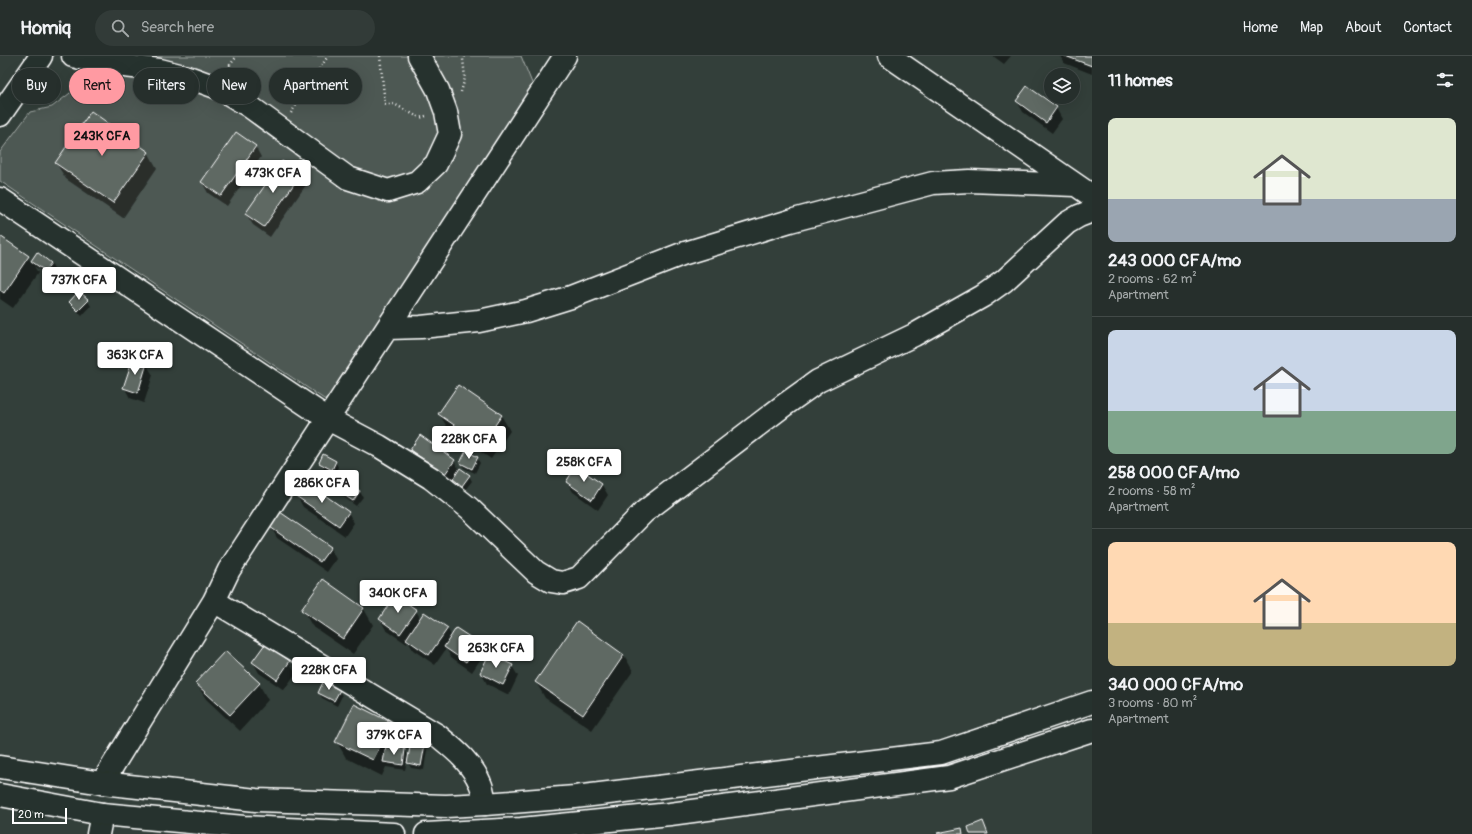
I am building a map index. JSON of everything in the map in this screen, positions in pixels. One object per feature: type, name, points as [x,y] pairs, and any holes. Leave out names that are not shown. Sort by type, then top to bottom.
[{"type":"street","points":[[0,115],[41,56]]},
{"type":"street","points":[[72,56],[98,63],[160,70],[192,78],[221,89],[281,128],[348,178],[388,191],[417,182],[436,164],[450,134],[446,112],[438,90],[419,56]]},
{"type":"street","points":[[889,56],[1083,191]]},
{"type":"street","points":[[102,783],[214,601],[229,570],[388,328],[558,58]]},
{"type":"street","points":[[388,328],[421,327],[479,321],[526,311],[571,297],[682,254],[790,221],[933,183],[969,181],[1083,191]]},
{"type":"street","points":[[0,199],[328,419],[379,446],[431,478],[469,508],[536,572],[551,581],[563,583],[579,578],[644,512],[818,381],[914,335],[983,296],[1004,281],[1067,224],[1092,210]]},
{"type":"street","points":[[214,601],[437,734],[463,757],[474,771],[481,784],[485,804]]},
{"type":"street","points":[[0,767],[102,783],[256,800],[446,806],[485,804],[575,797],[941,753],[1092,702]]},
{"type":"street","points":[[426,834],[521,829],[670,814],[950,776],[1092,730]]},
{"type":"street","points":[[0,795],[100,824],[244,827],[394,834]]},
{"type":"path","points":[[281,128],[328,56]]},
{"type":"shaded area","points":[[104,56],[521,56],[534,88],[327,401],[0,181],[0,152],[30,112],[52,107],[56,104],[61,104],[61,100],[69,94],[69,104],[125,104],[125,68],[93,68]]},
{"type":"building","points":[[1065,56],[1092,56],[1092,66]]},
{"type":"building","points":[[1027,86],[1044,98],[1044,104],[1053,104],[1057,107],[1046,123],[1016,101]]},
{"type":"building","points":[[91,111],[149,152],[113,203],[55,163]]},
{"type":"building","points":[[236,132],[256,146],[221,196],[201,182]]},
{"type":"building","points":[[282,161],[301,174],[264,227],[245,214]]},
{"type":"building","points":[[0,236],[29,256],[4,293],[0,290]]},
{"type":"building","points":[[37,252],[51,263],[45,271],[31,261]]},
{"type":"building","points":[[79,291],[89,300],[78,311],[69,302]]},
{"type":"building","points":[[133,358],[147,363],[138,393],[123,388]]},
{"type":"building","points":[[458,385],[502,415],[482,444],[438,414]]},
{"type":"building","points":[[420,435],[455,460],[445,474],[410,450]]},
{"type":"building","points":[[466,451],[478,457],[472,469],[460,463]]},
{"type":"building","points":[[323,454],[336,461],[332,470],[319,463]]},
{"type":"building","points":[[576,466],[602,484],[592,500],[566,482]]},
{"type":"building","points":[[460,468],[470,475],[462,486],[453,479]]},
{"type":"building","points":[[306,482],[349,512],[339,526],[296,496]]},
{"type":"building","points":[[348,483],[360,491],[353,501],[341,493]]},
{"type":"building","points":[[280,512],[331,547],[320,562],[270,527]]},
{"type":"building","points":[[323,579],[364,608],[343,639],[301,610]]},
{"type":"building","points":[[395,595],[417,610],[400,634],[379,619]]},
{"type":"building","points":[[424,612],[448,628],[429,655],[406,639]]},
{"type":"building","points":[[577,621],[624,655],[583,715],[535,682]]},
{"type":"building","points":[[456,628],[479,643],[466,662],[444,647]]},
{"type":"building","points":[[265,644],[290,661],[277,680],[252,662]]},
{"type":"building","points":[[225,651],[260,683],[230,715],[195,683]]},
{"type":"building","points":[[489,654],[513,665],[503,685],[480,673]]},
{"type":"building","points":[[323,682],[340,690],[334,701],[318,693]]},
{"type":"building","points":[[354,704],[392,723],[373,760],[335,742]]},
{"type":"building","points":[[411,742],[425,744],[421,766],[407,763]]},
{"type":"building","points":[[386,746],[405,749],[403,765],[383,762]]},
{"type":"building","points":[[983,821],[988,834],[970,834],[968,827]]},
{"type":"building","points":[[962,828],[963,834],[937,833]]}]
